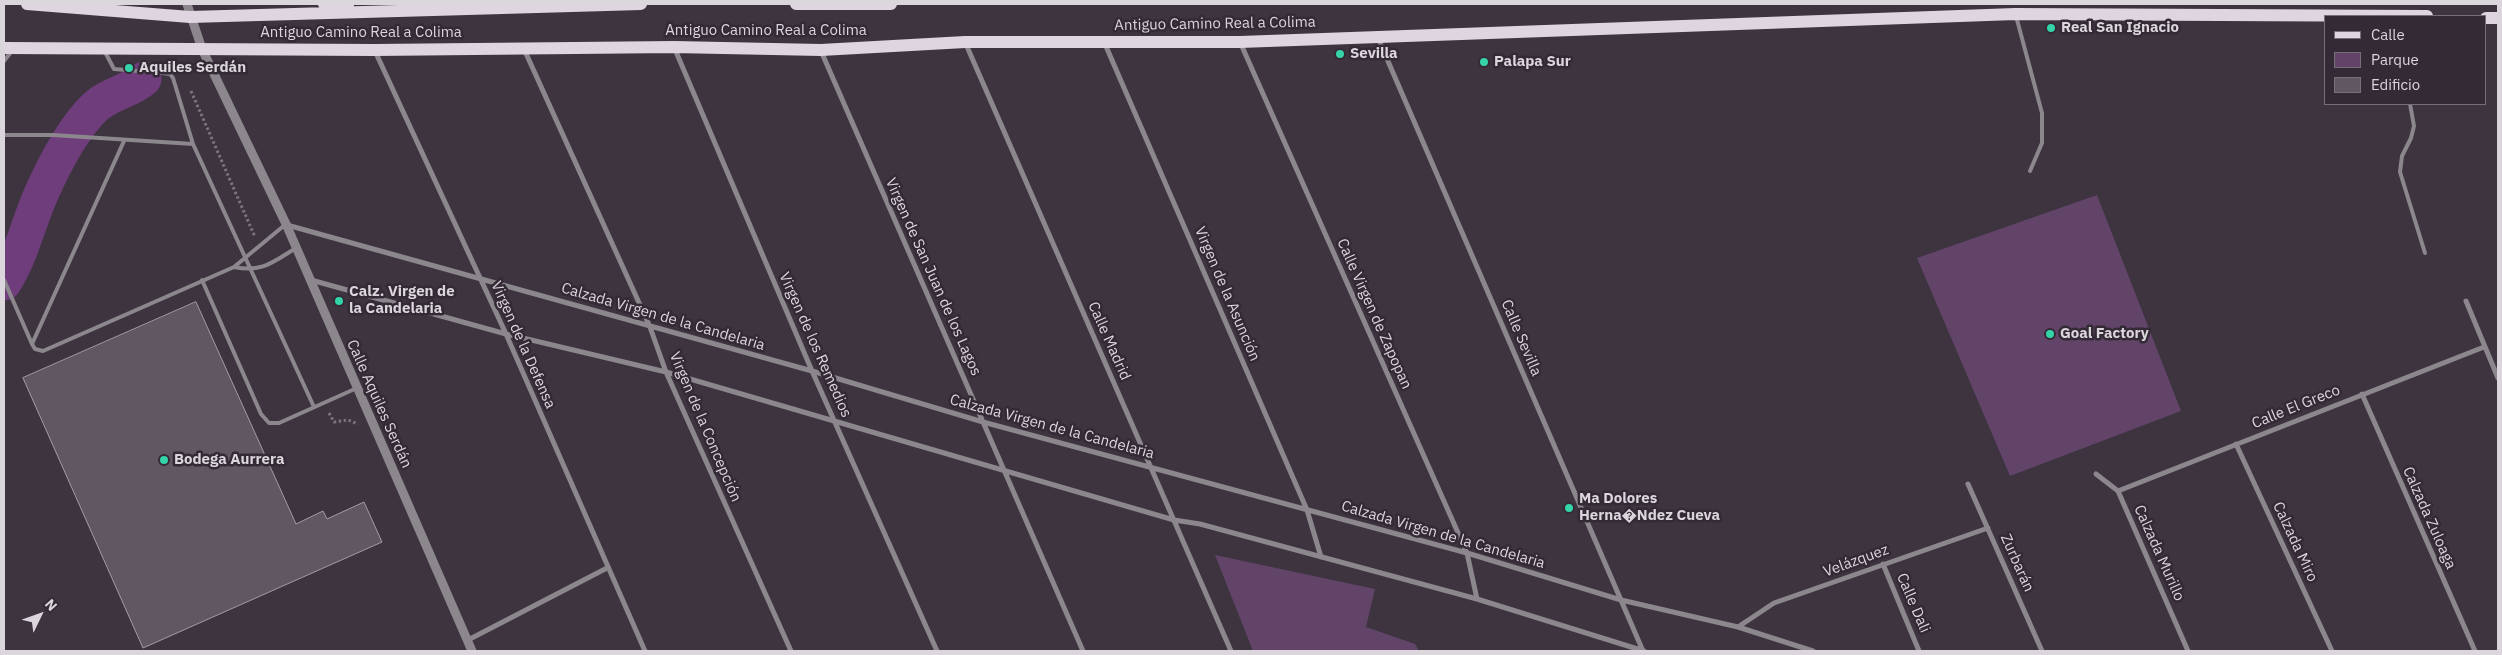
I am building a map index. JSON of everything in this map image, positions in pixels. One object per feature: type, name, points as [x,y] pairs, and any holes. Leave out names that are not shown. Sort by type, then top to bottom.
[{"type":"main road","name":"Antiguo Camino Real a Colima","points":[[27,4],[73,5],[190,17],[641,4]]},
{"type":"main road","points":[[324,4],[427,10]]},
{"type":"main road","name":"Antiguo Camino Real a Colima","points":[[796,4],[891,4]]},
{"type":"main road","name":"Antiguo Camino Real a Colima","points":[[9,48],[103,47],[374,50],[674,47],[821,50],[965,42],[1240,42],[2015,14],[2324,16]]},
{"type":"street","name":"Calle Aquiles Serdán","points":[[187,4],[202,49],[286,224],[472,651]]},
{"type":"street","name":"Calle Sevilla","points":[[1376,36],[1643,651]]},
{"type":"street","name":"Calle Madrid","points":[[965,42],[1231,651]]},
{"type":"street","name":"Calle Virgen de Zapopan","points":[[1240,42],[1466,553],[1478,598]]},
{"type":"street","name":"Virgen de la Asunción","points":[[1104,43],[1307,510],[1321,557]]},
{"type":"street","name":"Virgen de los Remedios","points":[[674,47],[812,371],[836,421],[937,651]]},
{"type":"street","name":"Virgen de la Concepción","points":[[524,48],[650,327],[666,372],[790,651]]},
{"type":"street","name":"Virgen de la Defensa","points":[[374,50],[506,334],[645,651]]},
{"type":"street","name":"Virgen de San Juan de los Lagos","points":[[821,50],[1083,651]]},
{"type":"street","name":"Calzada Virgen de la Candelaria","points":[[286,224],[812,371],[983,422],[1466,553],[1621,600],[1738,628],[1813,651]]},
{"type":"street","points":[[310,279],[506,334],[666,372],[1174,520],[1200,524],[1478,598],[1643,651]]},
{"type":"street","points":[[2466,300],[2498,378]]},
{"type":"street","name":"Calle El Greco","points":[[2118,491],[2484,347]]},
{"type":"street","name":"Calzada Zuloaga","points":[[2362,394],[2474,651]]},
{"type":"street","name":"Calzada Miro","points":[[2236,444],[2332,651]]},
{"type":"street","name":"Calzada Murillo","points":[[2096,474],[2118,491],[2188,651]]},
{"type":"street","name":"Zurbarán","points":[[1968,484],[2042,651]]},
{"type":"street","name":"Velázquez","points":[[1738,628],[1774,603],[1988,528]]},
{"type":"street","name":"Calle Dali","points":[[1883,564],[1920,651]]},
{"type":"street","points":[[468,640],[608,568]]},
{"type":"lane","points":[[2015,14],[2042,113],[2042,143],[2030,172]]},
{"type":"lane","points":[[103,47],[114,69],[172,76],[193,144],[314,407]]},
{"type":"lane","points":[[4,61],[9,48]]},
{"type":"lane","points":[[2410,105],[2414,126],[2411,138],[2402,156],[2400,172],[2425,253]]},
{"type":"lane","points":[[4,135],[53,135],[193,144]]},
{"type":"lane","points":[[32,344],[124,141]]},
{"type":"lane","points":[[4,280],[32,344],[35,349],[43,351],[234,267],[286,224]]},
{"type":"lane","points":[[234,267],[250,271],[276,260],[296,248]]},
{"type":"lane","points":[[202,280],[261,414],[268,423],[279,423],[357,388]]},
{"type":"green space","name":"Goal Factory","points":[[2097,195],[2181,411],[2010,476],[1917,258]]},
{"type":"green space","points":[[1215,555],[1375,589],[1366,627],[1415,644],[1419,651],[1253,651]]},
{"type":"building","name":"Bodega Aurrera","points":[[196,302],[296,524],[323,511],[327,519],[364,502],[382,542],[143,648],[23,378]]},
{"type":"waterway","points":[[4,283],[16,261],[47,181],[58,158],[78,126],[100,103],[144,79]]},
{"type":"place","name":"Real San Ignacio","points":[[2051,28]]},
{"type":"place","name":"Sevilla","points":[[1340,54]]},
{"type":"place","name":"Palapa Sur","points":[[1484,62]]},
{"type":"place","name":"Aquiles Serdán","points":[[129,68]]},
{"type":"place","name":"Calz. Virgen de la Candelaria","points":[[339,301]]},
{"type":"place","name":"Goal Factory","points":[[2050,334]]},
{"type":"place","name":"Bodega Aurrera","points":[[164,460]]},
{"type":"place","name":"Ma Dolores Herna�Ndez Cueva","points":[[1569,508]]}]
